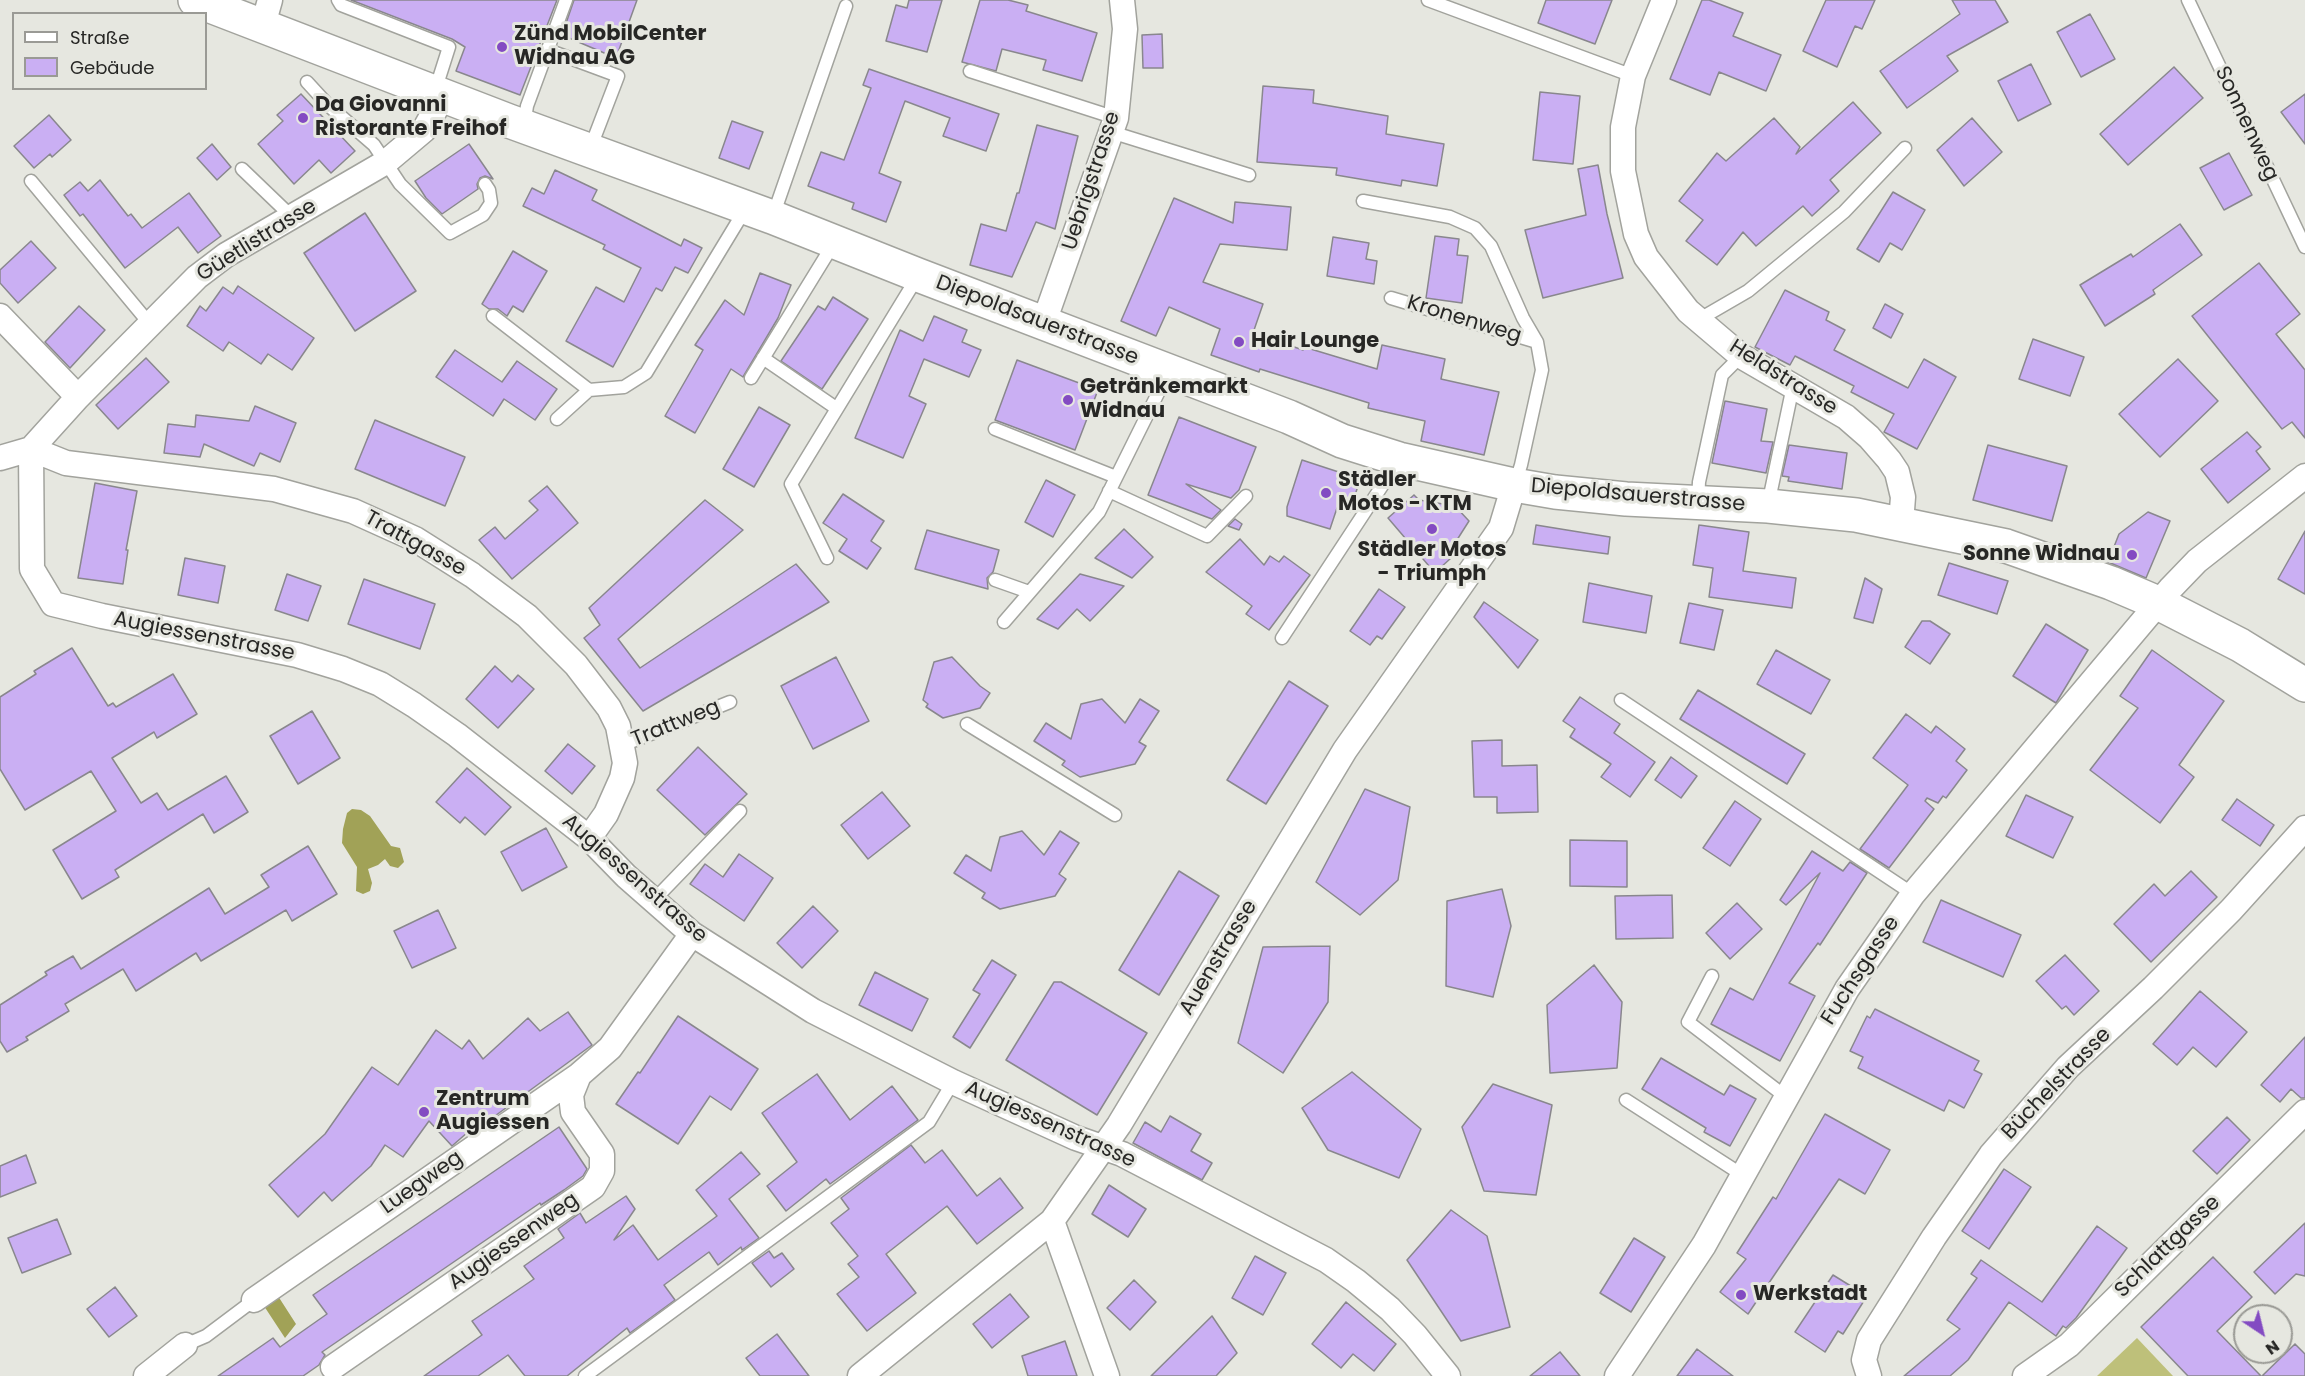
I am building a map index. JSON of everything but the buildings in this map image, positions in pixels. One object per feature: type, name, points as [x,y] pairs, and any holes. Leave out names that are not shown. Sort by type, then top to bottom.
[{"type":"main road","name":"Diepoldsauerstrasse","points":[[195,0],[267,13],[439,94],[759,212],[1289,417],[1342,441],[1399,459],[1555,492],[1614,498],[1768,506],[1856,515],[2006,546],[2111,583],[2158,603],[2240,645],[2305,685]]},
{"type":"street","name":"Uebrigstrasse","points":[[1044,322],[1113,125],[1125,29],[1122,0]]},
{"type":"street","name":"Heldstrasse","points":[[1664,0],[1634,76],[1623,127],[1623,171],[1636,234],[1646,257],[1688,311],[1741,356],[1846,417],[1869,437],[1889,460],[1901,485],[1903,497],[1901,523]]},
{"type":"street","name":"Güetlistrasse","points":[[31,449],[149,323],[197,277],[226,255],[386,162],[424,130],[439,94]]},
{"type":"street","points":[[0,316],[78,397]]},
{"type":"street","points":[[0,458],[31,449]]},
{"type":"street","name":"Trattgasse","points":[[31,449],[66,463],[274,489],[353,511],[414,539],[472,575],[535,624],[576,665],[609,708],[618,726],[625,763],[622,778],[606,814],[589,838]]},
{"type":"street","name":"Augiessenstrasse","points":[[31,449],[32,569],[53,604],[297,655],[343,669],[380,684],[457,735],[589,838],[626,876],[693,934],[813,1011],[953,1082],[1076,1138],[1122,1154],[1326,1260],[1390,1309],[1415,1335],[1448,1376]]},
{"type":"street","name":"Fuchsgasse","points":[[1617,1376],[1704,1245],[1847,989],[1913,894],[2158,603],[2197,561],[2305,476]]},
{"type":"street","name":"Auenstrasse","points":[[860,1376],[1052,1221],[1119,1125],[1345,750],[1501,528],[1514,485]]},
{"type":"street","name":"Büchelstrasse","points":[[1869,1376],[1864,1360],[1869,1340],[1934,1237],[1990,1155],[2068,1067],[2153,988],[2231,910],[2305,828]]},
{"type":"street","name":"Luegweg","points":[[254,1300],[579,1075],[610,1048],[693,934]]},
{"type":"street","name":"Augiessenweg","points":[[333,1367],[593,1187],[602,1171],[602,1154],[573,1112],[571,1095],[579,1075]]},
{"type":"street","name":"Schlattgasse","points":[[2025,1376],[2069,1345],[2305,1112]]},
{"type":"street","points":[[1052,1221],[1107,1376]]},
{"type":"street","name":"Luegweg","points":[[146,1376],[185,1345]]},
{"type":"lane","points":[[338,0],[341,5],[450,44],[439,94]]},
{"type":"lane","points":[[524,126],[527,106],[566,0]]},
{"type":"lane","points":[[1428,0],[1634,76]]},
{"type":"lane","name":"Sonnenweg","points":[[2188,0],[2305,247]]},
{"type":"lane","points":[[557,419],[589,390],[624,387],[646,373],[759,212],[846,6]]},
{"type":"lane","points":[[548,50],[618,76],[589,150]]},
{"type":"lane","points":[[970,71],[1249,175]]},
{"type":"lane","points":[[307,82],[329,106],[374,145],[400,184],[450,233],[483,215],[491,202],[489,190],[485,184]]},
{"type":"lane","points":[[1698,320],[1748,291],[1844,212],[1905,148]]},
{"type":"lane","points":[[242,169],[292,217]]},
{"type":"lane","points":[[31,181],[149,323]]},
{"type":"lane","points":[[1363,201],[1450,217],[1475,228],[1491,246],[1523,318],[1537,342],[1542,370],[1521,465],[1514,485]]},
{"type":"lane","points":[[751,378],[834,242]]},
{"type":"lane","points":[[827,558],[790,484],[918,275]]},
{"type":"lane","name":"Kronenweg","points":[[1391,298],[1537,342]]},
{"type":"lane","points":[[494,316],[589,390]]},
{"type":"lane","points":[[1698,502],[1699,482],[1722,375],[1741,356]]},
{"type":"lane","points":[[763,358],[836,408]]},
{"type":"lane","points":[[1004,622],[1099,512],[1169,370]]},
{"type":"lane","points":[[1768,506],[1793,386]]},
{"type":"lane","points":[[995,429],[1116,477]]},
{"type":"lane","points":[[1282,638],[1399,459]]},
{"type":"lane","points":[[1109,491],[1207,536],[1246,496]]},
{"type":"lane","points":[[995,580],[1029,592]]},
{"type":"lane","points":[[1621,700],[1913,894]]},
{"type":"lane","name":"Trattweg","points":[[623,745],[730,702]]},
{"type":"lane","points":[[967,724],[1115,814]]},
{"type":"lane","points":[[654,900],[740,811]]},
{"type":"lane","points":[[1712,976],[1688,1022],[1786,1096]]},
{"type":"lane","points":[[585,1376],[929,1122],[953,1082]]},
{"type":"lane","points":[[1626,1100],[1744,1176]]},
{"type":"lane","name":"Luegweg","points":[[185,1345],[206,1335],[254,1300]]},
{"type":"green space","points":[[2137,1338],[2173,1376],[2097,1376]]},
{"type":"shaded area","points":[[352,809],[361,810],[370,816],[391,846],[400,848],[404,862],[398,868],[390,866],[385,859],[368,869],[372,883],[370,891],[363,894],[356,891],[357,867],[342,843],[347,813]]},
{"type":"shaded area","points":[[278,1296],[296,1324],[285,1338],[264,1306]]},
{"type":"place","name":"Zünd MobilCenter Widnau AG","points":[[502,47]]},
{"type":"place","name":"Da Giovanni Ristorante Freihof","points":[[303,118]]},
{"type":"place","name":"Hair Lounge","points":[[1239,342]]},
{"type":"place","name":"Getränkemarkt Widnau","points":[[1068,400]]},
{"type":"place","name":"Städler Motos - KTM","points":[[1326,493]]},
{"type":"place","name":"Städler Motos - Triumph","points":[[1432,529]]},
{"type":"place","name":"Sonne Widnau","points":[[2132,555]]},
{"type":"place","name":"Zentrum Augiessen","points":[[424,1112]]},
{"type":"place","name":"Werkstadt","points":[[1741,1295]]}]
